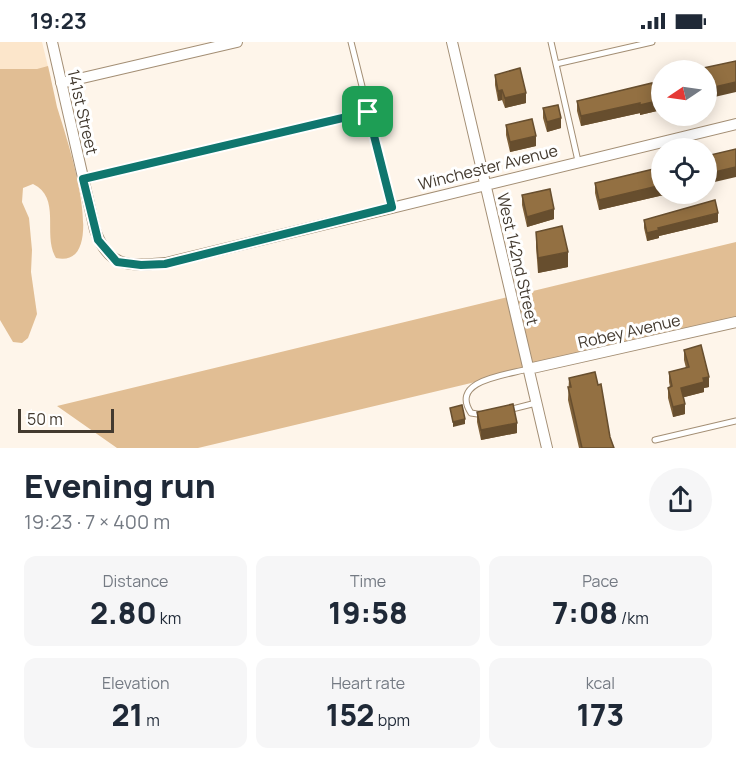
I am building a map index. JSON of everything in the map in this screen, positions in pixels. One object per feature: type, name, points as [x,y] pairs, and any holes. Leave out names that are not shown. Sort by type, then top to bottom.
[{"type":"street","name":"141st Street","points":[[52,42],[95,230],[109,256]]},
{"type":"street","points":[[61,83],[237,42]]},
{"type":"street","name":"West 142nd Street","points":[[452,42],[547,448]]},
{"type":"street","name":"Winchester Avenue","points":[[109,256],[117,262],[127,264],[165,264],[485,183],[736,124]]},
{"type":"street","name":"Robey Avenue","points":[[528,369],[736,322]]},
{"type":"lane","points":[[351,42],[392,207]]},
{"type":"lane","points":[[551,42],[578,161]]},
{"type":"lane","points":[[556,64],[652,42]]},
{"type":"lane","points":[[83,179],[368,112]]},
{"type":"lane","points":[[492,413],[471,413],[466,405],[466,395],[474,384],[528,369]]},
{"type":"lane","points":[[502,411],[536,403]]},
{"type":"lane","points":[[655,440],[736,422]]},
{"type":"shaded area","points":[[0,42],[42,42],[51,79],[0,92]]},
{"type":"shaded area","points":[[48,66],[75,168],[83,222],[81,243],[73,256],[56,258],[52,249],[47,198],[42,190],[33,184],[23,188],[22,202],[29,218],[32,250],[31,272],[37,314],[28,338],[22,343],[13,342],[0,320],[0,69],[37,69]]},
{"type":"shaded area","points":[[736,242],[736,320],[198,448],[117,448],[57,406]]},
{"type":"building","points":[[736,61],[736,82],[717,86],[717,65]]},
{"type":"building","points":[[520,68],[526,93],[505,98],[502,90],[498,91],[495,75]]},
{"type":"building","points":[[651,83],[651,102],[581,116],[577,101]]},
{"type":"building","points":[[558,105],[561,118],[547,122],[543,108]]},
{"type":"building","points":[[532,119],[536,136],[510,142],[506,125]]},
{"type":"building","points":[[736,149],[736,167],[717,171],[717,153]]},
{"type":"building","points":[[651,170],[651,188],[599,200],[595,183]]},
{"type":"building","points":[[550,189],[554,209],[527,217],[522,195]]},
{"type":"building","points":[[701,204],[716,204],[718,213],[658,228],[659,230],[647,233],[644,220]]},
{"type":"building","points":[[562,226],[568,252],[538,258],[536,232]]},
{"type":"building","points":[[701,345],[709,377],[703,378],[704,382],[681,388],[685,404],[673,407],[668,388],[672,386],[669,372],[689,367],[684,350]]},
{"type":"building","points":[[595,372],[598,385],[601,384],[614,448],[582,448],[568,387],[571,387],[569,378]]},
{"type":"building","points":[[513,404],[517,423],[481,430],[477,412]]},
{"type":"building","points":[[462,405],[465,419],[453,422],[450,408]]},
{"type":"route","points":[[368,112],[392,207],[165,264],[141,265],[117,262],[109,256],[98,240],[83,179],[368,112]]}]
